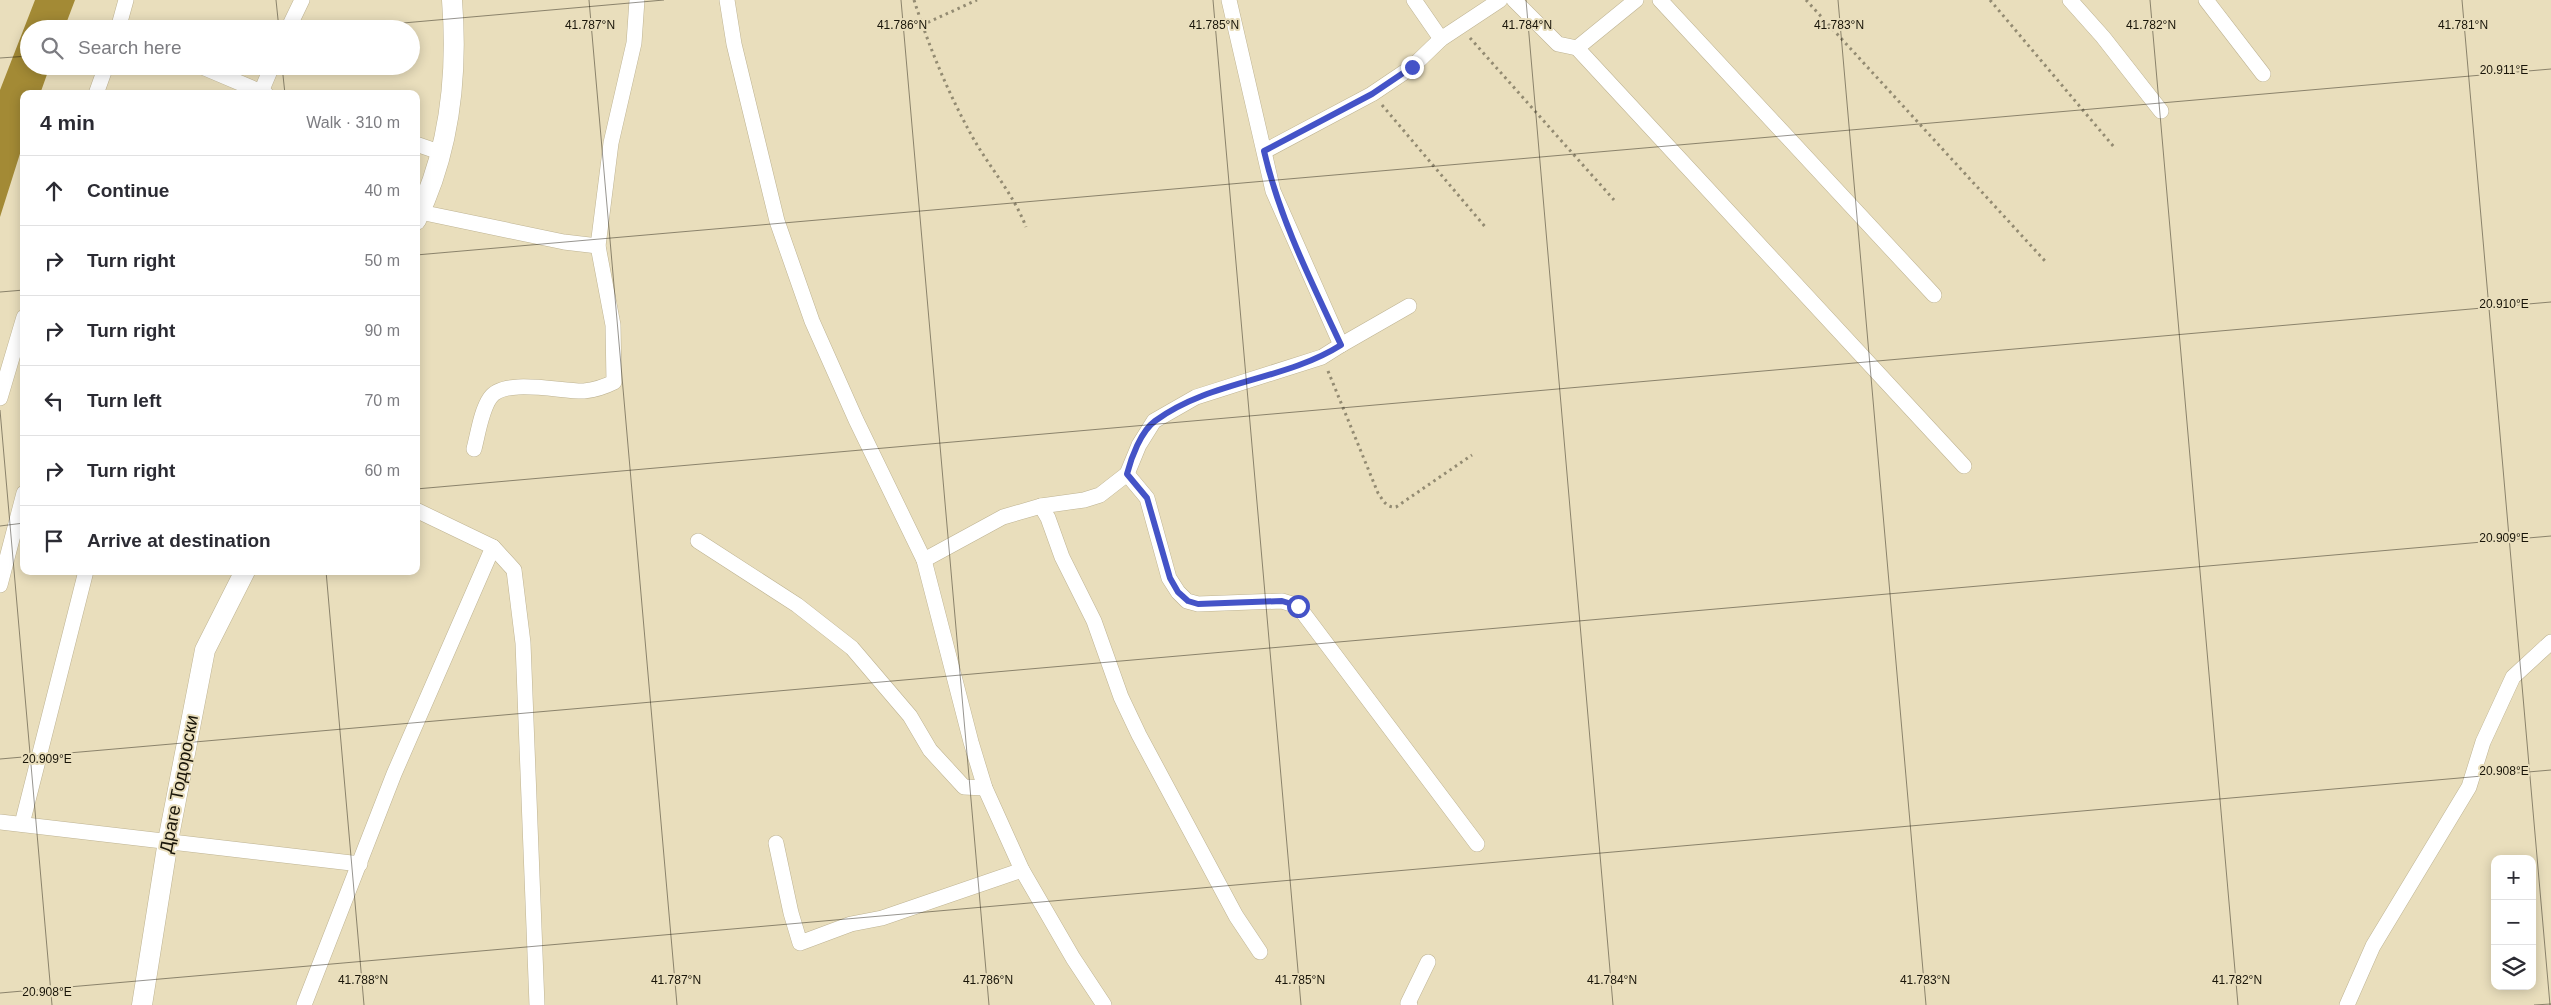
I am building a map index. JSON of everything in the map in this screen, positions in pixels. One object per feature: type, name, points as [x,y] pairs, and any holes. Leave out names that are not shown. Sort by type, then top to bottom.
[{"type":"street","points":[[120,20],[126,0]]},
{"type":"street","points":[[292,20],[302,0]]},
{"type":"street","points":[[420,211],[442,153],[452,106],[452,0]]},
{"type":"street","points":[[474,449],[488,400],[498,391],[529,387],[582,391],[602,388],[614,382],[613,325],[598,246],[611,143],[634,43],[637,0]]},
{"type":"street","points":[[727,0],[734,44],[777,221],[812,322],[856,420],[924,560],[971,742],[985,788],[1022,870],[1073,958],[1104,1005]]},
{"type":"street","points":[[1229,0],[1244,72],[1273,191],[1302,261],[1341,345]]},
{"type":"street","points":[[1414,0],[1440,39]]},
{"type":"street","points":[[1264,151],[1372,94],[1412,67],[1440,39],[1500,0]]},
{"type":"street","points":[[1514,0],[1558,44],[1578,48],[1964,466]]},
{"type":"street","points":[[1578,48],[1636,0]]},
{"type":"street","points":[[1660,0],[1934,295]]},
{"type":"street","points":[[2070,0],[2161,111]]},
{"type":"street","points":[[2206,0],[2263,74]]},
{"type":"street","points":[[97,90],[103,75]]},
{"type":"street","points":[[221,75],[257,90]]},
{"type":"street","points":[[265,90],[269,75]]},
{"type":"street","points":[[420,145],[442,153]]},
{"type":"street","points":[[420,216],[564,242],[598,246]]},
{"type":"street","points":[[924,560],[1003,517],[1041,506],[1084,500],[1100,495],[1127,474],[1145,434],[1154,421],[1204,394],[1322,357],[1409,306]]},
{"type":"street","points":[[0,398],[20,330]]},
{"type":"street","points":[[1127,474],[1147,498],[1170,578],[1178,592],[1188,601],[1198,604],[1282,601],[1298,606],[1477,844]]},
{"type":"street","points":[[1041,506],[1048,518],[1062,557],[1094,621],[1121,697],[1136,728],[1236,916],[1260,952]]},
{"type":"street","points":[[0,585],[20,508]]},
{"type":"street","points":[[420,512],[493,547],[514,570],[523,643],[537,1005]]},
{"type":"street","points":[[698,541],[797,605],[852,648],[910,716],[930,750],[964,787],[985,788]]},
{"type":"street","points":[[304,1005],[394,774],[493,547]]},
{"type":"street","points":[[22,824],[85,575]]},
{"type":"street","name":"Драге Тодороски","points":[[142,1005],[168,841],[205,650],[243,575]]},
{"type":"street","points":[[2347,1005],[2373,946],[2469,787],[2483,742],[2513,677],[2551,642]]},
{"type":"street","points":[[0,822],[360,864]]},
{"type":"street","points":[[776,843],[791,913],[800,943],[851,924],[882,918],[1022,870]]},
{"type":"street","points":[[1410,1005],[1408,1003],[1428,962]]},
{"type":"path","points":[[914,0],[922,25],[973,138],[1013,200],[1026,228]]},
{"type":"path","points":[[922,25],[977,0]]},
{"type":"path","points":[[1806,0],[2045,261]]},
{"type":"path","points":[[1990,0],[2114,147]]},
{"type":"path","points":[[1459,26],[1614,200]]},
{"type":"path","points":[[1372,94],[1487,229]]},
{"type":"path","points":[[1322,357],[1384,504],[1391,508],[1396,507],[1472,454]]},
{"type":"shaded area","points":[[35,0],[75,0],[67,20],[27,20]]},
{"type":"shaded area","points":[[20,39],[20,75],[47,75],[41,90],[20,90],[20,154],[0,217],[0,90]]},
{"type":"route","points":[[1298,606],[1282,601],[1198,604],[1188,601],[1178,592],[1170,578],[1147,498],[1127,474],[1128,468],[1145,434],[1154,421],[1196,397],[1238,382],[1279,372],[1322,357],[1341,345],[1290,234],[1273,191],[1264,151],[1372,94],[1412,67]]}]
